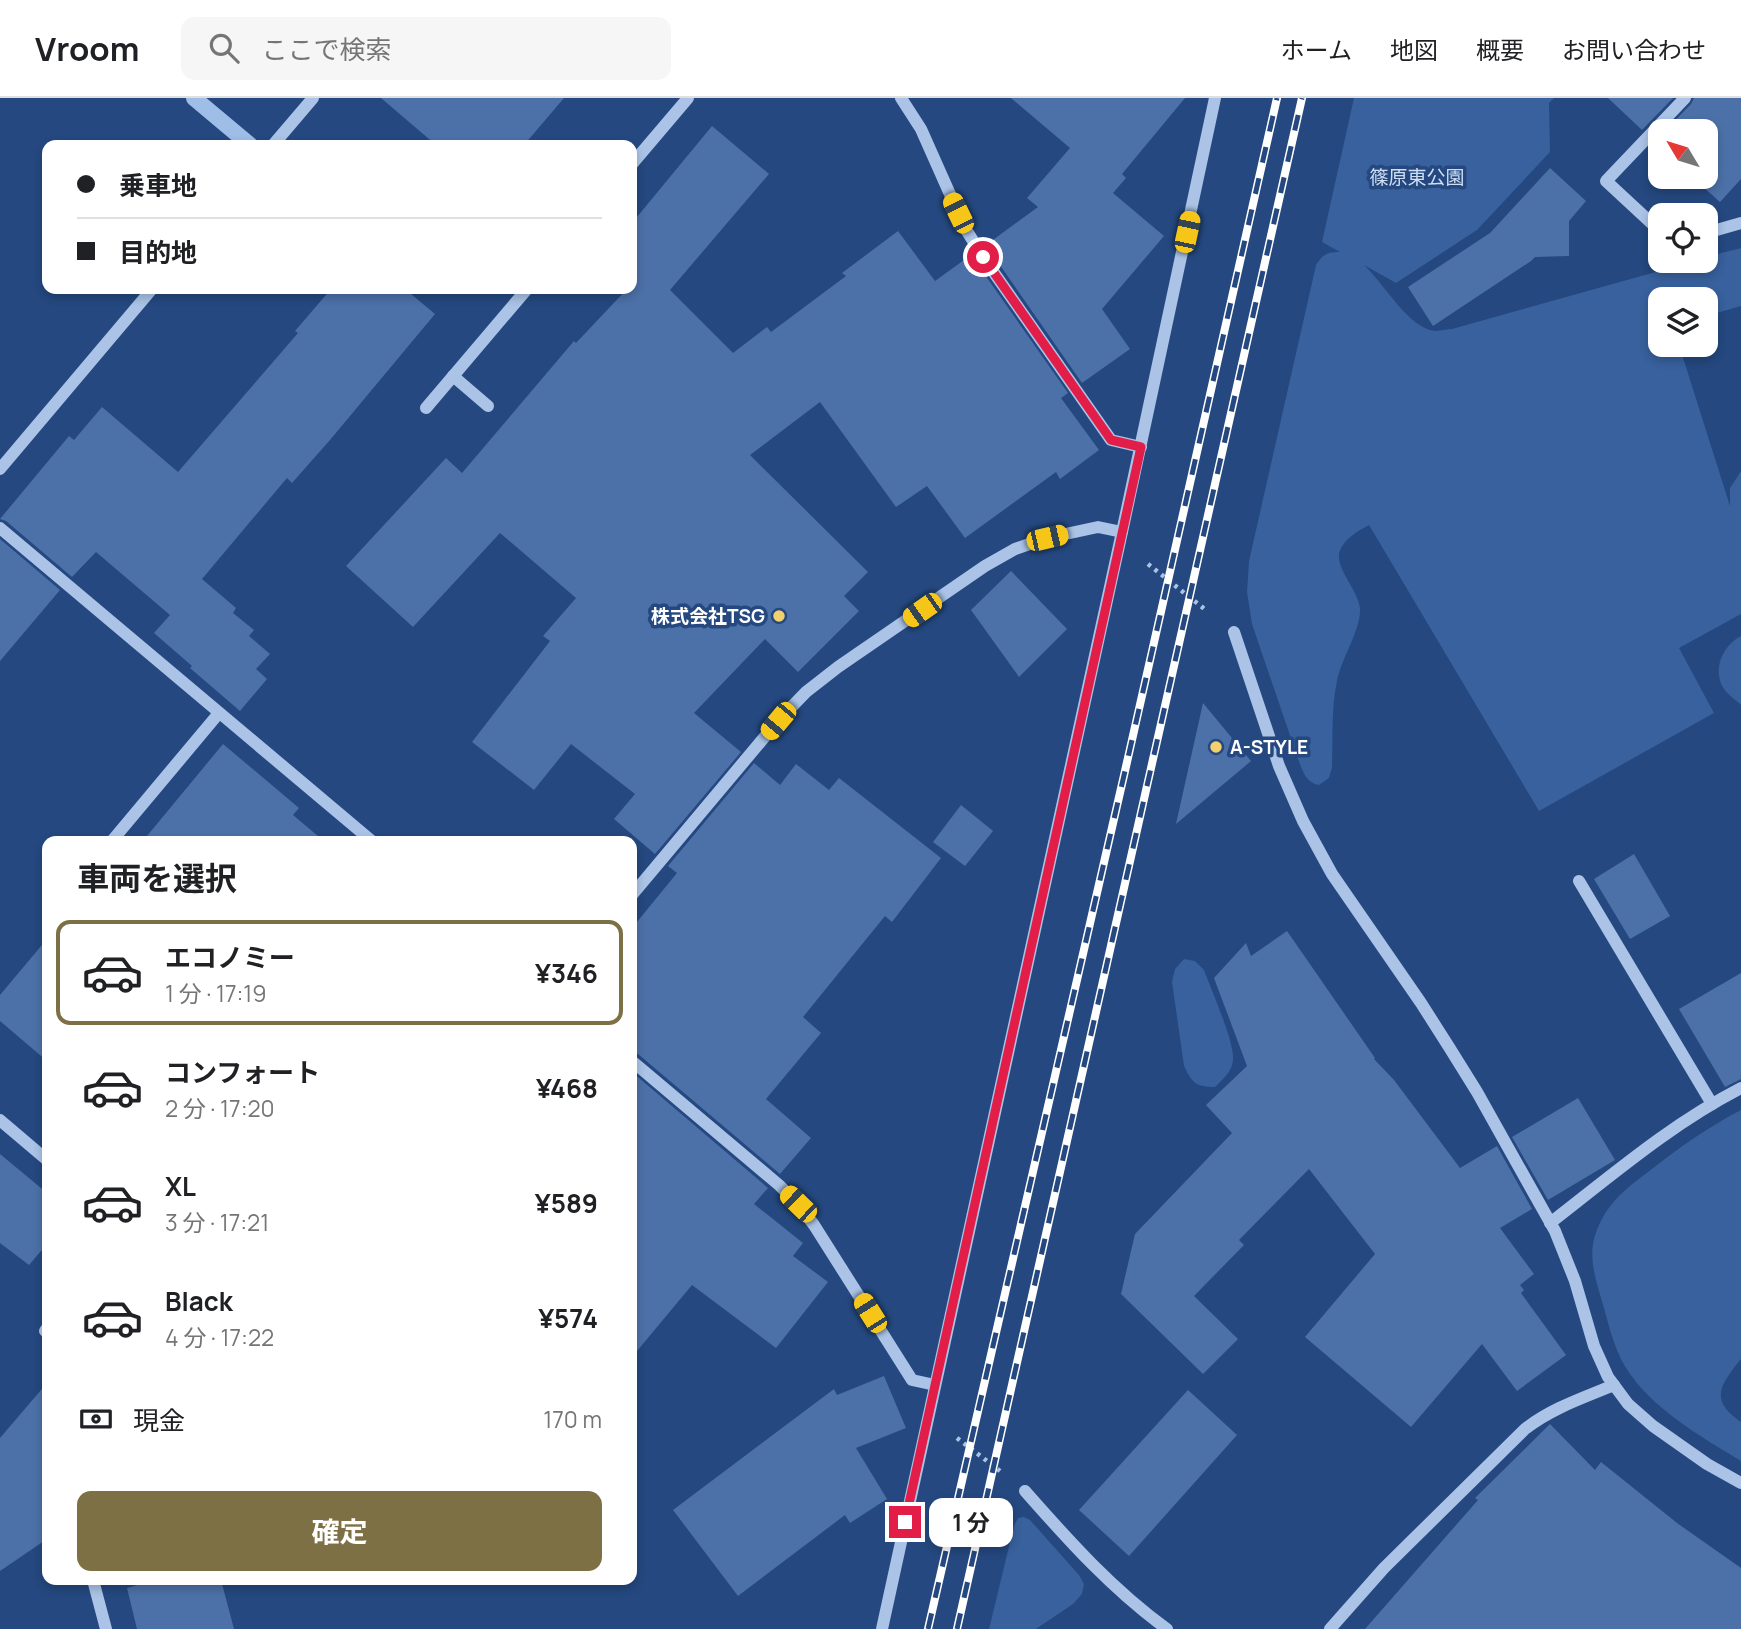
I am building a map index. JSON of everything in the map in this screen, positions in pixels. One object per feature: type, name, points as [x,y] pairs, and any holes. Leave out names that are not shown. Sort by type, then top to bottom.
[{"type":"street","points":[[277,140],[313,98]]},
{"type":"street","points":[[637,158],[688,98]]},
{"type":"street","points":[[901,98],[921,129],[965,228],[983,257],[1111,440],[1141,447]]},
{"type":"street","points":[[882,1629],[1215,98]]},
{"type":"street","points":[[1648,220],[1606,181],[1685,98]]},
{"type":"street","points":[[1718,230],[1741,223]]},
{"type":"street","points":[[0,469],[148,294]]},
{"type":"street","points":[[426,408],[523,294]]},
{"type":"street","points":[[453,376],[488,406]]},
{"type":"street","points":[[637,889],[778,721],[806,692],[838,667],[985,566],[1015,550],[1047,538],[1098,527],[1121,537]]},
{"type":"street","points":[[0,528],[366,836]]},
{"type":"street","points":[[1234,632],[1279,766],[1303,821],[1332,874],[1421,1003],[1477,1092],[1550,1223],[1575,1281],[1594,1346],[1608,1377],[1628,1404],[1653,1426],[1707,1464],[1741,1483]]},
{"type":"street","points":[[116,836],[219,713]]},
{"type":"street","points":[[1579,881],[1712,1104]]},
{"type":"street","points":[[637,1065],[798,1204],[912,1380],[935,1385]]},
{"type":"street","points":[[1550,1223],[1687,1119],[1741,1088]]},
{"type":"street","points":[[0,1120],[42,1156]]},
{"type":"street","points":[[1330,1629],[1384,1568],[1525,1429],[1555,1409],[1614,1385]]},
{"type":"street","points":[[1025,1491],[1112,1585],[1167,1629]]},
{"type":"street","points":[[94,1585],[106,1629]]},
{"type":"path","points":[[1121,537],[1234,632]]},
{"type":"path","points":[[929,1416],[1025,1491]]},
{"type":"green space","name":"篠原東公園","points":[[1354,98],[1554,98],[1549,103],[1550,152],[1477,230],[1396,283],[1364,265],[1415,322],[1435,331],[1452,329],[1652,273],[1718,273],[1718,254],[1741,248],[1741,306],[1718,313],[1718,287],[1648,287],[1648,357],[1683,357],[1730,506],[1730,488],[1741,471],[1741,614],[1679,648],[1714,713],[1539,811],[1369,525],[1347,540],[1339,554],[1341,567],[1359,602],[1359,617],[1337,681],[1333,713],[1332,768],[1329,778],[1319,785],[1308,779],[1301,768],[1252,624],[1247,592],[1249,561],[1316,265],[1326,254],[1340,252],[1322,242]]},
{"type":"green space","points":[[1741,636],[1741,705],[1724,689],[1719,667],[1724,652]]},
{"type":"green space","points":[[1184,959],[1195,961],[1204,970],[1233,1052],[1231,1068],[1215,1087],[1195,1083],[1184,1066],[1172,982],[1175,969]]},
{"type":"green space","points":[[1741,1110],[1741,1359],[1724,1384],[1721,1399],[1724,1406],[1741,1422],[1741,1461],[1663,1409],[1626,1368],[1609,1325],[1592,1254],[1600,1223],[1620,1195],[1681,1147]]},
{"type":"green space","points":[[1018,1518],[1030,1520],[1079,1575],[1084,1584],[1082,1594],[1073,1604],[1036,1629],[989,1629],[1014,1526]]},
{"type":"building","points":[[381,98],[564,98],[528,140],[430,140]]},
{"type":"building","points":[[1011,98],[1185,98],[1122,174],[1126,178],[1113,193],[1164,236],[1102,309],[1130,349],[1082,383],[986,245],[1038,207],[1027,198],[1070,148]]},
{"type":"building","points":[[1608,98],[1673,98],[1653,119],[1648,119],[1648,124],[1642,130]]},
{"type":"building","points":[[1694,98],[1741,98],[1741,179],[1720,202],[1705,189],[1718,189],[1718,119],[1677,119]]},
{"type":"building","points":[[712,126],[769,174],[670,290],[733,353],[767,327],[771,332],[846,276],[842,273],[898,231],[935,281],[971,255],[1068,393],[1061,398],[1099,450],[1060,479],[1056,472],[965,538],[927,486],[896,507],[820,402],[750,455],[868,572],[844,596],[859,611],[798,672],[765,639],[694,713],[741,752],[655,854],[614,819],[635,794],[571,744],[534,790],[472,742],[550,641],[543,636],[576,598],[500,533],[413,627],[346,566],[446,458],[462,473],[574,341],[576,343],[622,294],[637,294],[637,217]]},
{"type":"building","points":[[1550,168],[1586,201],[1569,221],[1569,256],[1535,257],[1433,326],[1408,287],[1490,233]]},
{"type":"building","points":[[327,294],[411,294],[435,314],[330,440],[292,483],[287,478],[202,579],[236,608],[233,613],[254,630],[249,636],[270,654],[256,669],[267,679],[240,711],[154,633],[170,615],[96,552],[72,577],[6,521],[0,519],[69,436],[74,440],[102,407],[178,472],[298,333],[295,331]]},
{"type":"building","points":[[0,539],[60,590],[0,661]]},
{"type":"building","points":[[1011,571],[1067,629],[1019,677],[971,610]]},
{"type":"building","name":"A-STYLE","points":[[1203,703],[1251,761],[1176,824]]},
{"type":"building","points":[[223,744],[299,808],[293,815],[318,836],[147,836]]},
{"type":"building","points":[[754,763],[780,785],[796,764],[829,790],[839,778],[941,858],[892,922],[885,916],[803,1017],[821,1033],[766,1099],[811,1138],[780,1174],[637,1054],[637,922],[677,873],[668,866]]},
{"type":"building","points":[[961,805],[993,831],[965,866],[933,842]]},
{"type":"building","points":[[1634,854],[1670,916],[1630,939],[1594,879]]},
{"type":"building","points":[[1287,931],[1374,1059],[1394,1080],[1460,1168],[1497,1146],[1532,1209],[1500,1228],[1534,1274],[1520,1285],[1524,1290],[1521,1293],[1566,1355],[1517,1391],[1482,1344],[1411,1427],[1305,1337],[1375,1254],[1309,1169],[1239,1240],[1244,1245],[1194,1296],[1238,1339],[1203,1374],[1121,1294],[1135,1234],[1232,1133],[1206,1105],[1247,1066],[1214,978],[1246,943],[1251,956]]},
{"type":"building","points":[[42,945],[42,1057],[0,1021],[0,995]]},
{"type":"building","points":[[1741,973],[1741,1079],[1725,1087],[1679,1009]]},
{"type":"building","points":[[637,1076],[768,1188],[754,1204],[803,1243],[793,1256],[828,1282],[776,1348],[692,1285],[637,1351]]},
{"type":"building","points":[[1578,1098],[1615,1160],[1548,1200],[1512,1137]]},
{"type":"building","points":[[0,1154],[42,1189],[42,1250],[29,1265],[0,1243]]},
{"type":"building","points":[[884,1376],[906,1428],[856,1448],[887,1499],[850,1523],[845,1515],[738,1596],[673,1510],[834,1389],[837,1395]]},
{"type":"building","points":[[42,1389],[42,1542],[0,1571],[0,1438]]},
{"type":"building","points":[[1188,1390],[1237,1435],[1129,1556],[1079,1510]]},
{"type":"building","points":[[1550,1424],[1595,1470],[1601,1462],[1677,1523],[1741,1568],[1741,1629],[1365,1629],[1478,1500],[1475,1498]]},
{"type":"building","points":[[138,1585],[222,1585],[234,1629],[137,1629],[127,1588]]},
{"type":"waterway","points":[[194,98],[244,140]]},
{"type":"railway","points":[[928,1629],[1277,98]]},
{"type":"railway","points":[[957,1629],[1302,98]]},
{"type":"place","name":"株式会社TSG","points":[[779,616]]},
{"type":"place","name":"A-STYLE","points":[[1216,747]]},
{"type":"route","points":[[905,1522],[1141,447],[1111,440],[983,257]]}]
